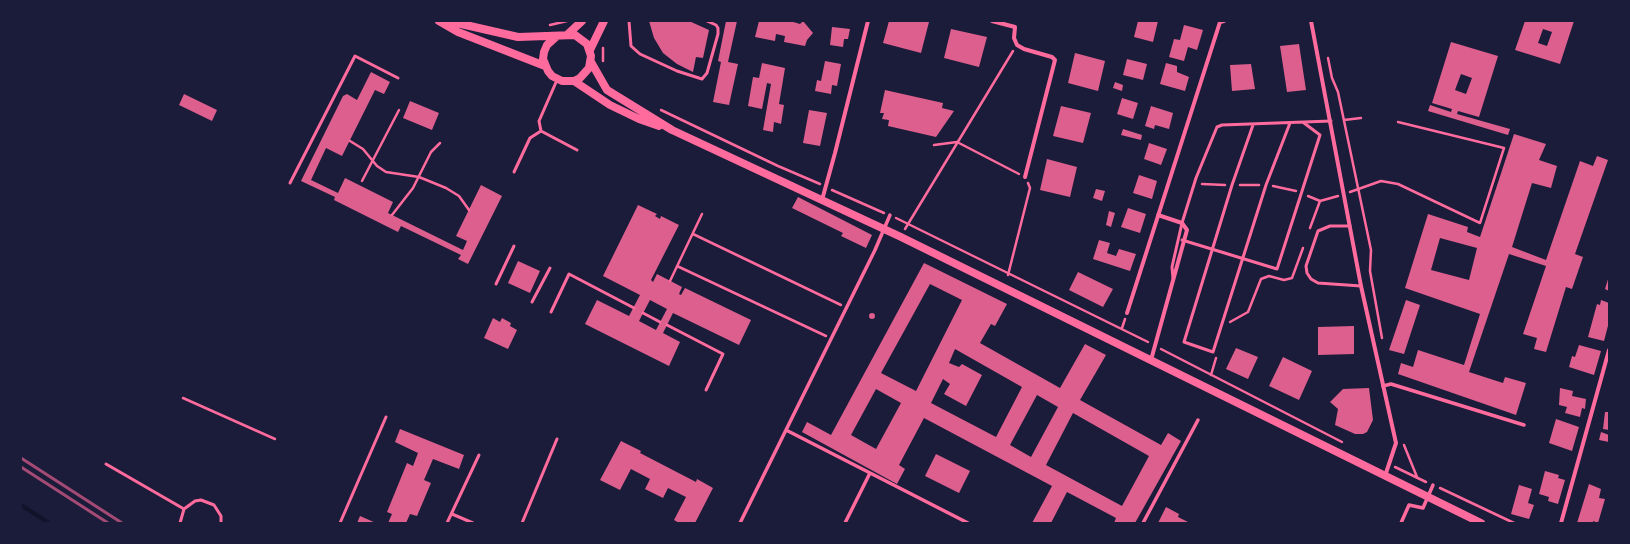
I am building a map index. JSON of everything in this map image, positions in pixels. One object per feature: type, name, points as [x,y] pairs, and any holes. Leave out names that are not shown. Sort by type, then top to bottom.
[{"type":"main road","points":[[439,21],[464,34],[545,66]]},
{"type":"main road","points":[[448,21],[518,37],[557,36],[568,34],[582,38],[590,50],[591,62],[607,90],[672,130]]},
{"type":"main road","points":[[568,34],[582,21]]},
{"type":"main road","points":[[590,50],[604,21]]},
{"type":"main road","points":[[557,36],[547,45],[544,52],[545,66],[557,79],[574,80],[610,105],[639,119],[672,130],[901,237],[1481,523]]},
{"type":"main road","points":[[574,80],[585,74],[591,62]]},
{"type":"street","points":[[822,200],[868,21]]},
{"type":"street","points":[[992,21],[1015,27]]},
{"type":"street","points":[[1017,21],[1014,38],[1017,45],[1024,49],[1052,57],[1055,60],[1025,177]]},
{"type":"street","points":[[1127,313],[1220,22],[1224,21]]},
{"type":"street","points":[[1311,21],[1361,286],[1396,443],[1385,476]]},
{"type":"street","points":[[740,523],[847,308],[890,215]]},
{"type":"street","points":[[1151,360],[1173,279],[1186,241],[1187,230],[1182,223],[1158,215]]},
{"type":"street","points":[[1561,523],[1609,350]]},
{"type":"street","points":[[1383,386],[1391,384],[1524,425]]},
{"type":"street","points":[[1143,523],[1198,420]]},
{"type":"street","points":[[786,430],[968,523]]},
{"type":"street","points":[[845,523],[870,473]]},
{"type":"street","points":[[1401,523],[1409,505],[1423,508],[1433,485]]},
{"type":"lane","points":[[629,21],[631,46],[640,54],[677,71],[702,79],[707,73],[718,34],[718,28],[716,25],[707,21]]},
{"type":"lane","points":[[290,183],[355,56],[398,78]]},
{"type":"lane","points":[[540,131],[539,121],[557,79]]},
{"type":"lane","points":[[1173,279],[1172,268],[1182,223],[1196,178],[1217,128],[1222,124],[1253,125],[1331,121]]},
{"type":"lane","points":[[1253,125],[1212,249],[1184,342],[1213,352],[1267,181],[1290,123]]},
{"type":"lane","points":[[1179,240],[1277,269],[1320,135],[1304,123]]},
{"type":"lane","points":[[540,131],[577,150]]},
{"type":"lane","points":[[514,172],[530,138],[540,131]]},
{"type":"lane","points":[[1350,226],[1330,226],[1318,231],[1306,266],[1307,273],[1311,279],[1318,283],[1361,286]]},
{"type":"lane","points":[[496,284],[514,246]]},
{"type":"lane","points":[[532,302],[550,268]]},
{"type":"lane","points":[[551,312],[569,274],[634,308]]},
{"type":"lane","points":[[643,313],[660,322]]},
{"type":"lane","points":[[667,325],[723,354],[706,390]]},
{"type":"lane","points":[[340,523],[386,417]]},
{"type":"lane","points":[[522,523],[557,439]]},
{"type":"lane","points":[[447,523],[479,455]]},
{"type":"lane","points":[[106,464],[184,509]]},
{"type":"lane","points":[[180,523],[184,509],[194,501],[208,501],[218,510],[221,523]]},
{"type":"lane","points":[[452,514],[473,523]]},
{"type":"path","points":[[604,67],[603,50],[605,44]]},
{"type":"path","points":[[901,237],[1017,45]]},
{"type":"path","points":[[1327,57],[1344,120],[1371,250],[1370,271],[1382,339]]},
{"type":"path","points":[[656,108],[890,215]]},
{"type":"path","points":[[362,181],[399,110]]},
{"type":"path","points":[[1344,120],[1361,118]]},
{"type":"path","points":[[1358,189],[1381,181],[1398,184],[1480,223],[1504,148],[1398,122]]},
{"type":"path","points":[[350,141],[363,150],[373,162],[386,172],[419,177],[446,188],[459,196],[469,210]]},
{"type":"path","points":[[934,145],[958,142],[1025,177],[1030,188],[1006,288]]},
{"type":"path","points":[[392,216],[413,188],[431,152],[440,143]]},
{"type":"path","points":[[670,281],[702,214]]},
{"type":"path","points":[[693,234],[847,308]]},
{"type":"path","points":[[677,266],[832,338]]},
{"type":"path","points":[[183,398],[275,439]]},
{"type":"path","points":[[1402,438],[1418,478]]},
{"type":"path","points":[[1433,485],[1514,523]]},
{"type":"building","points":[[649,21],[689,21],[709,30],[703,58],[696,57],[693,72],[677,64],[663,53],[654,38]]},
{"type":"building","points":[[726,21],[737,21],[728,62],[738,64],[729,105],[713,102],[721,62],[718,61]]},
{"type":"building","points":[[759,21],[790,21],[800,24],[803,21],[813,33],[807,40],[805,46],[784,42],[785,36],[776,34],[775,41],[755,37]]},
{"type":"building","points":[[889,21],[929,22],[921,53],[883,43]]},
{"type":"building","points":[[1138,21],[1158,21],[1153,42],[1134,37]]},
{"type":"building","points":[[1525,21],[1574,21],[1560,64],[1515,50]],"holes":[[[1543,29],[1552,32],[1547,46],[1538,43]]]},
{"type":"building","points":[[1184,25],[1203,30],[1197,50],[1188,47],[1184,61],[1169,57],[1174,39],[1180,40]]},
{"type":"building","points":[[832,27],[850,29],[848,39],[844,39],[843,47],[830,45]]},
{"type":"building","points":[[951,29],[987,37],[979,67],[944,58]]},
{"type":"building","points":[[1451,42],[1498,56],[1479,117],[1458,111],[1457,114],[1510,129],[1508,135],[1428,111],[1430,105],[1451,112],[1452,109],[1432,103]],"holes":[[[1461,74],[1472,78],[1466,94],[1455,90]]]},
{"type":"building","points":[[1299,44],[1306,90],[1287,92],[1280,46]]},
{"type":"building","points":[[1075,53],[1105,61],[1098,91],[1068,83]]},
{"type":"building","points":[[1127,59],[1147,64],[1143,80],[1123,75]]},
{"type":"building","points":[[825,61],[841,64],[837,86],[832,85],[831,94],[815,91],[817,80],[821,81]]},
{"type":"building","points":[[762,63],[785,68],[779,104],[784,105],[781,124],[774,122],[773,132],[763,130],[771,84],[767,83],[762,109],[748,106],[753,77],[759,78]]},
{"type":"building","points":[[1166,63],[1177,66],[1177,72],[1189,77],[1185,91],[1160,84]]},
{"type":"building","points":[[1251,64],[1255,89],[1232,91],[1230,65]]},
{"type":"building","points":[[371,72],[390,82],[384,94],[375,90],[342,156],[326,148],[311,180],[338,193],[345,178],[393,202],[388,213],[463,250],[467,241],[456,236],[481,185],[502,196],[468,264],[458,259],[461,255],[401,226],[398,232],[334,200],[335,197],[301,181],[343,96],[347,94],[357,100]]},
{"type":"building","points":[[1115,82],[1123,85],[1122,91],[1113,88]]},
{"type":"building","points":[[885,90],[943,103],[942,108],[954,111],[936,137],[888,126],[889,120],[882,119],[884,113],[880,113]]},
{"type":"building","points":[[184,94],[217,110],[212,121],[179,105]]},
{"type":"building","points":[[1122,98],[1138,103],[1133,119],[1117,114]]},
{"type":"building","points":[[410,101],[439,113],[432,130],[403,118]]},
{"type":"building","points":[[1061,106],[1091,113],[1083,143],[1053,136]]},
{"type":"building","points":[[1151,106],[1173,113],[1169,129],[1155,125],[1154,129],[1145,126]]},
{"type":"building","points":[[809,110],[827,113],[820,146],[803,143]]},
{"type":"building","points":[[1123,129],[1142,135],[1141,140],[1121,135]]},
{"type":"building","points":[[1514,134],[1546,144],[1539,160],[1557,166],[1551,188],[1532,183],[1512,247],[1546,260],[1580,161],[1593,166],[1597,156],[1608,160],[1575,254],[1583,257],[1572,289],[1566,287],[1546,352],[1534,349],[1537,338],[1523,334],[1546,266],[1509,254],[1469,372],[1503,383],[1505,377],[1526,383],[1516,415],[1398,374],[1401,363],[1413,367],[1418,350],[1464,365],[1480,314],[1405,288],[1428,214],[1468,227],[1467,232],[1480,237]],"holes":[[[1440,238],[1477,248],[1469,280],[1431,270]]]},
{"type":"building","points":[[1149,143],[1167,149],[1161,165],[1144,159]]},
{"type":"building","points":[[1047,159],[1077,167],[1070,197],[1040,190]]},
{"type":"building","points":[[1139,175],[1157,181],[1152,199],[1133,193]]},
{"type":"building","points":[[1096,189],[1105,191],[1102,201],[1093,198]]},
{"type":"building","points":[[798,197],[872,235],[866,248],[841,236],[843,233],[792,208]]},
{"type":"building","points":[[638,205],[657,214],[655,216],[660,219],[661,216],[679,225],[651,280],[653,282],[657,274],[682,287],[679,294],[681,295],[685,288],[751,320],[739,345],[673,313],[663,333],[680,342],[669,366],[585,324],[597,300],[629,316],[640,295],[603,276]],"holes":[[[650,300],[667,309],[656,330],[639,321]]]},
{"type":"building","points":[[1128,208],[1146,214],[1140,233],[1121,227]]},
{"type":"building","points":[[1109,211],[1115,213],[1111,227],[1106,225]]},
{"type":"building","points":[[1099,240],[1110,243],[1107,253],[1116,256],[1119,249],[1136,254],[1130,271],[1093,259]]},
{"type":"building","points":[[518,261],[540,271],[530,293],[508,283]]},
{"type":"building","points":[[924,263],[1007,304],[995,326],[991,324],[980,343],[1060,388],[1085,344],[1106,355],[1080,400],[1161,445],[1168,433],[1181,441],[1135,523],[1114,523],[1116,518],[1067,492],[1051,523],[1032,523],[1052,486],[924,418],[899,465],[905,469],[897,484],[802,432],[807,422],[831,435]],"holes":[[[930,284],[962,300],[916,391],[881,373]],[[955,349],[1022,387],[996,437],[931,403],[943,379],[950,384],[944,394],[966,406],[982,375],[962,364],[959,367],[949,363]],[[876,389],[901,403],[876,449],[851,435]],[[1037,395],[1058,407],[1031,457],[1010,445]],[[1073,413],[1149,456],[1122,506],[1046,465]]]},
{"type":"building","points":[[1078,272],[1113,289],[1103,307],[1069,290]]},
{"type":"building","points":[[1609,276],[1609,291],[1605,289]]},
{"type":"building","points":[[1406,300],[1420,305],[1404,354],[1389,350]]},
{"type":"building","points":[[1601,300],[1609,303],[1609,322],[1604,341],[1588,337],[1597,304],[1600,305]]},
{"type":"building","points":[[872,313],[875,316],[872,319],[869,316]]},
{"type":"building","points":[[493,318],[500,322],[502,318],[511,323],[510,326],[517,330],[508,349],[484,338]]},
{"type":"building","points":[[1354,326],[1354,354],[1318,355],[1318,327]]},
{"type":"building","points":[[1579,345],[1601,351],[1594,375],[1569,367],[1572,356],[1575,357]]},
{"type":"building","points":[[1236,348],[1258,357],[1248,379],[1226,369]]},
{"type":"building","points":[[1283,357],[1312,371],[1299,400],[1269,386]]},
{"type":"building","points":[[1369,388],[1373,420],[1367,432],[1363,434],[1355,434],[1335,425],[1338,409],[1330,402],[1343,389]]},
{"type":"building","points":[[1560,388],[1573,391],[1572,396],[1586,399],[1585,409],[1582,408],[1580,417],[1565,413],[1567,407],[1559,405]]},
{"type":"building","points":[[1605,412],[1609,412],[1609,430],[1603,429]]},
{"type":"building","points":[[1556,419],[1579,427],[1572,451],[1549,443]]},
{"type":"building","points":[[400,429],[464,455],[459,469],[433,459],[424,480],[431,483],[417,516],[410,514],[406,523],[388,523],[392,514],[387,512],[407,463],[413,466],[418,453],[395,442]]},
{"type":"building","points":[[1601,432],[1609,435],[1609,442],[1599,440]]},
{"type":"building","points":[[621,441],[641,451],[640,453],[696,482],[697,479],[713,488],[695,523],[679,523],[674,520],[686,497],[668,488],[663,498],[645,489],[650,479],[631,469],[620,490],[600,480]]},
{"type":"building","points":[[936,454],[970,471],[959,493],[925,476]]},
{"type":"building","points":[[1545,471],[1559,475],[1558,478],[1565,480],[1558,504],[1548,501],[1549,497],[1539,494]]},
{"type":"building","points":[[1589,484],[1601,489],[1599,498],[1605,499],[1598,523],[1593,521],[1593,523],[1577,523]]},
{"type":"building","points":[[1519,485],[1532,489],[1528,503],[1534,505],[1529,519],[1511,514]]},
{"type":"building","points":[[1166,507],[1179,514],[1178,517],[1190,523],[1158,523]]},
{"type":"building","points":[[360,516],[376,523],[357,523]]},
{"type":"waterway","points":[[21,505],[49,523]]},
{"type":"railway","points":[[21,458],[122,523]]},
{"type":"railway","points":[[21,467],[108,523]]}]
